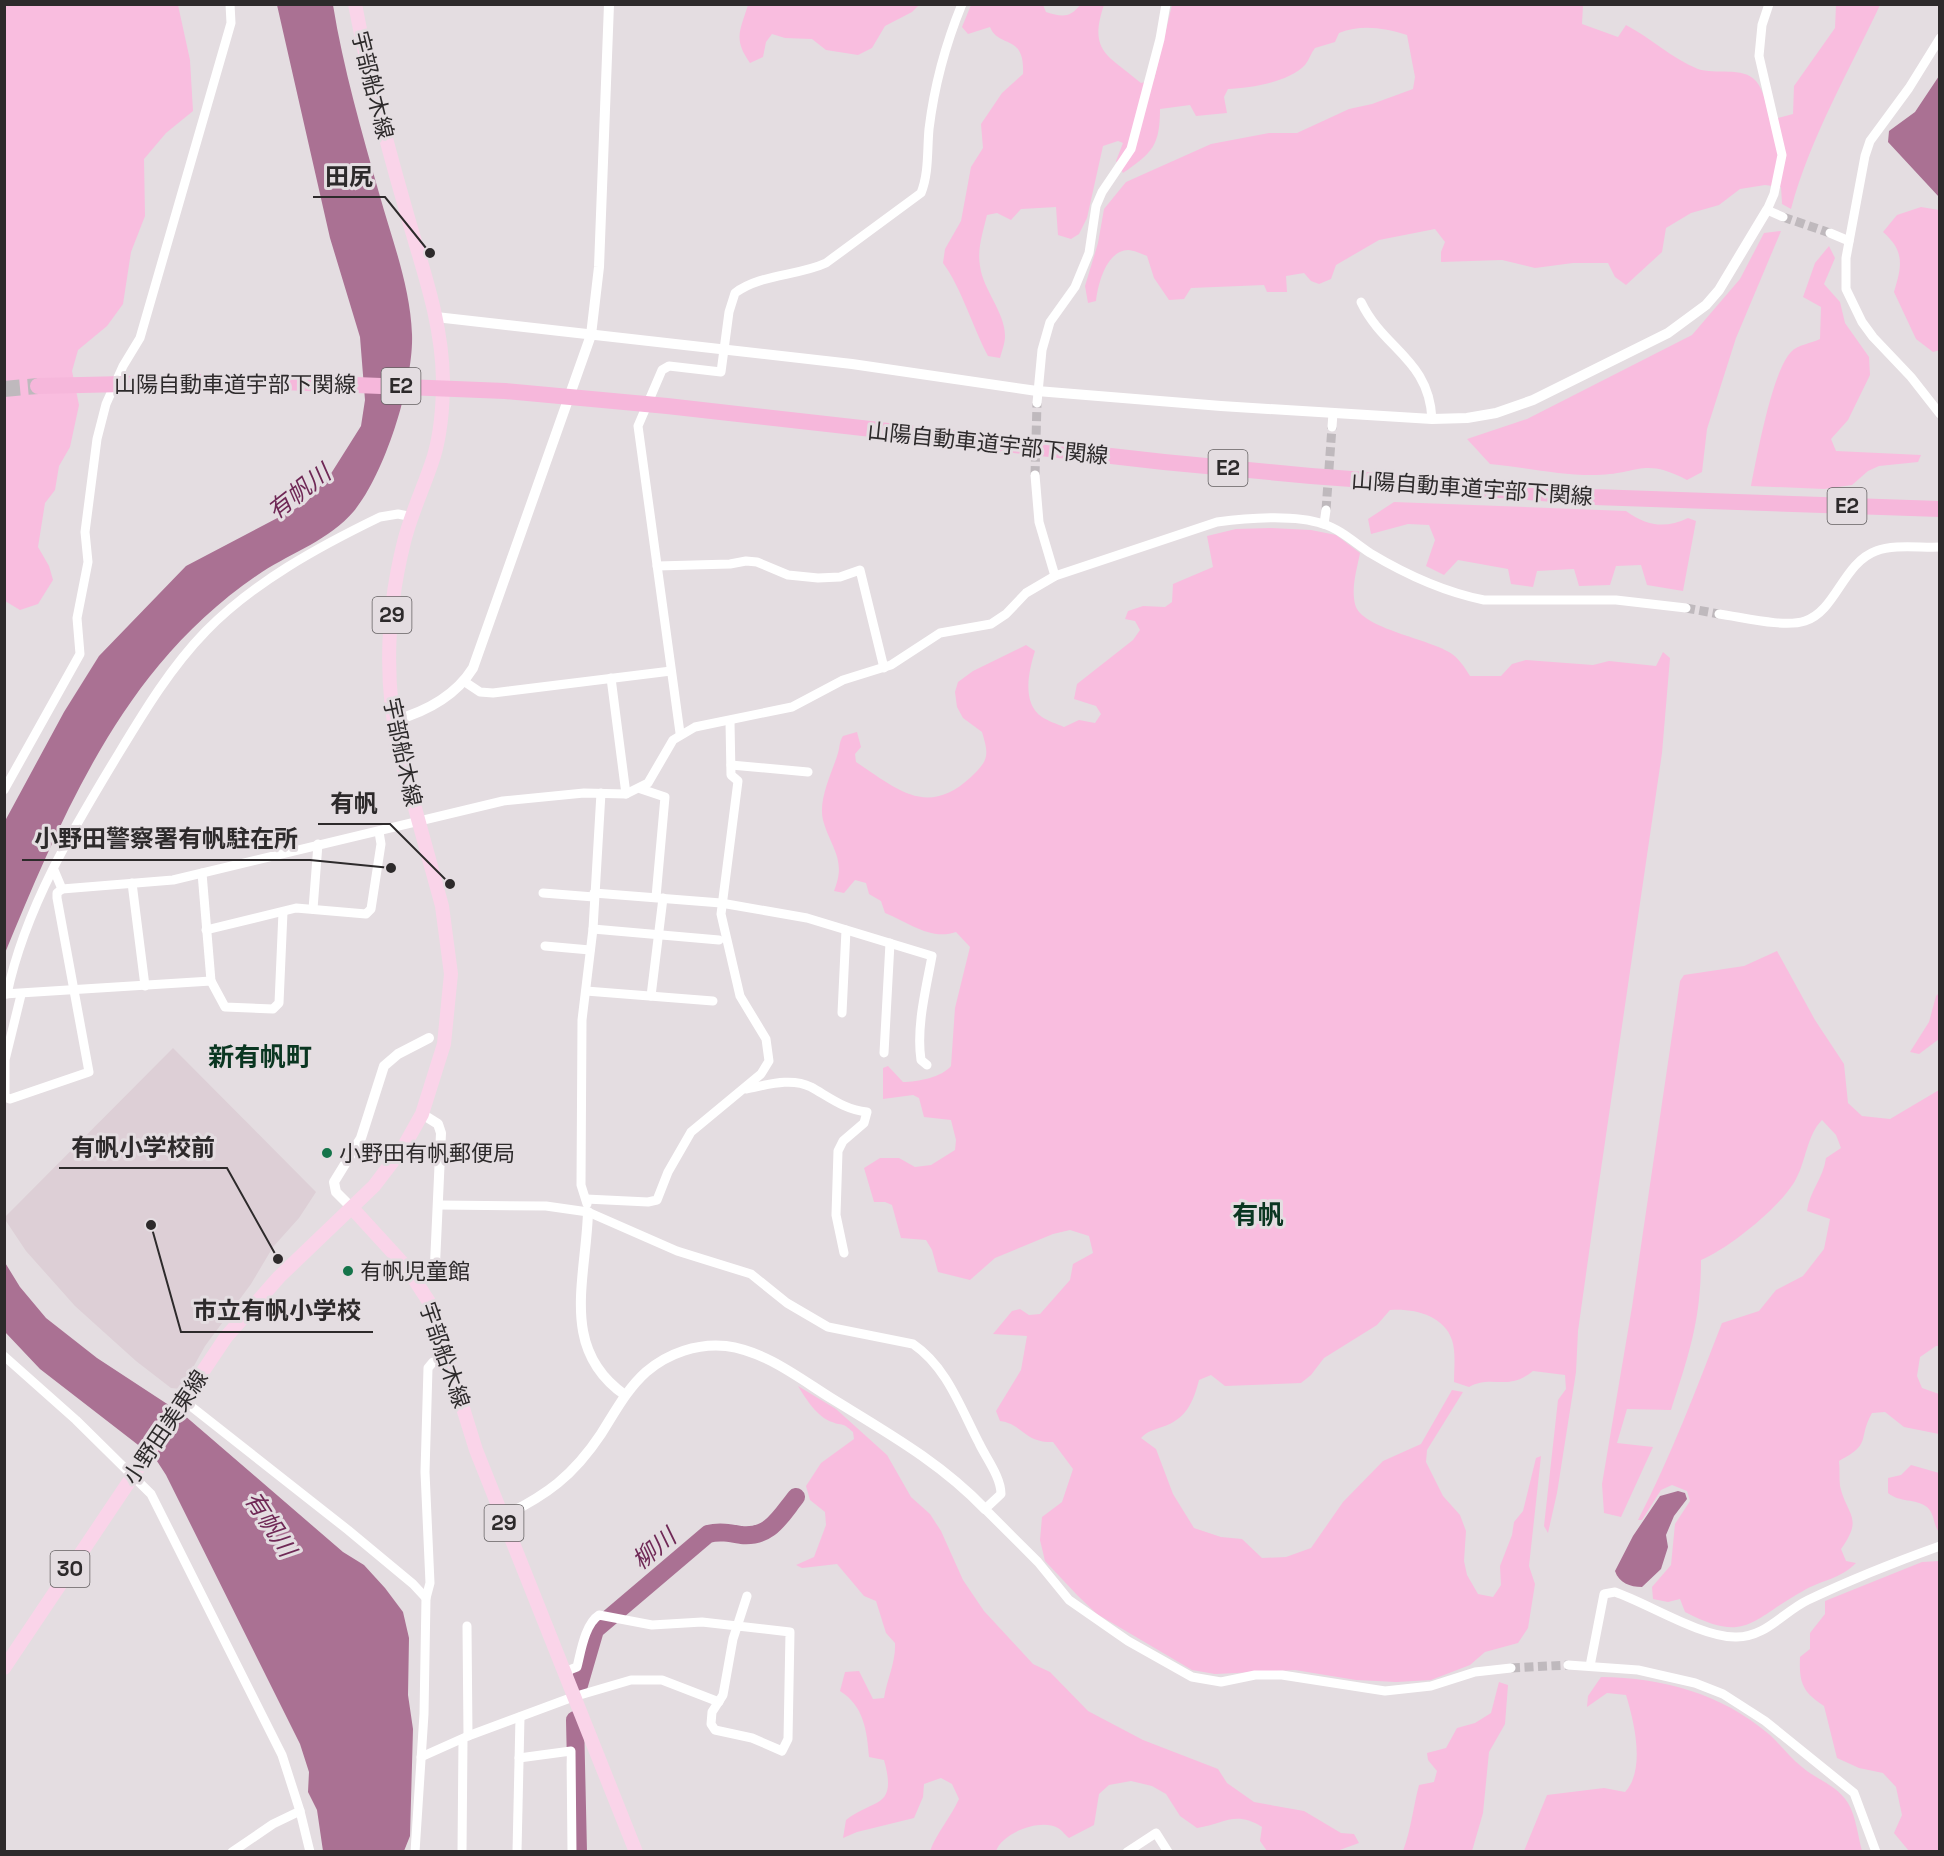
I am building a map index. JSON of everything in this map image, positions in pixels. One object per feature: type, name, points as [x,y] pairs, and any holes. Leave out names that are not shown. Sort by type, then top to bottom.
[{"type":"highway","name":"山陽自動車道宇部下関線","points":[[38,386],[210,382],[354,384],[505,392],[764,417],[1198,466],[1583,496],[1940,508]]},
{"type":"main road","name":"宇部船木線","points":[[355,4],[395,173],[430,288],[442,365],[440,430],[435,454],[404,541],[392,617],[389,669],[393,721],[441,906],[451,974],[444,1044],[422,1114],[390,1167],[353,1209],[420,1286],[431,1305],[476,1449],[636,1851]]},
{"type":"main road","name":"小野田美東線","points":[[4,1668],[226,1337],[253,1305],[353,1209]]},
{"type":"street","points":[[4,790],[80,654],[77,618],[88,562],[85,532],[97,439],[106,404],[142,329],[231,23],[230,4]]},
{"type":"street","points":[[393,721],[426,710],[465,682],[480,649],[591,335],[599,267],[609,4]]},
{"type":"street","points":[[680,733],[638,426],[662,370],[669,366],[721,372],[729,312],[735,293],[754,283],[795,274],[826,263],[921,193],[926,180],[930,127],[944,62],[962,4]]},
{"type":"street","points":[[1037,403],[1042,350],[1050,322],[1076,287],[1089,253],[1096,206],[1102,192],[1131,149],[1166,4]]},
{"type":"street","points":[[436,317],[725,349],[1037,391],[1432,419],[1467,418],[1496,413],[1533,400],[1668,333],[1688,320],[1719,290],[1767,210],[1776,184],[1782,155],[1759,56],[1762,25],[1769,4]]},
{"type":"street","points":[[1940,38],[1909,88],[1870,141],[1844,275],[1851,303],[1873,337],[1911,377],[1940,414]]},
{"type":"street","points":[[1767,210],[1783,217]]},
{"type":"street","points":[[1830,233],[1849,241]]},
{"type":"street","points":[[1361,302],[1378,330],[1413,363],[1426,385],[1431,401],[1432,419]]},
{"type":"street","points":[[1332,427],[1333,413]]},
{"type":"street","points":[[1035,476],[1040,522],[1054,576]]},
{"type":"street","points":[[1324,524],[1326,510]]},
{"type":"street","points":[[211,981],[21,995],[6,994],[12,969],[54,870],[104,778],[146,709],[182,659],[206,631],[266,581],[352,530],[380,517],[398,514],[413,517]]},
{"type":"street","points":[[21,995],[5,1060],[5,1097],[10,1099],[89,1072],[57,898],[57,893],[62,889],[173,880],[318,843],[379,832],[503,801],[553,795],[626,794],[648,783],[680,733],[694,727],[730,722],[792,707],[843,680],[884,668],[940,633],[991,624],[1006,614],[1026,593],[1054,576],[1217,522],[1237,519],[1281,519],[1324,524],[1396,568],[1466,596],[1506,601],[1616,600],[1686,608]]},
{"type":"street","points":[[1719,614],[1802,622],[1820,612],[1855,565],[1866,556],[1887,549],[1940,548]]},
{"type":"street","points":[[657,566],[730,564],[746,561],[758,562],[788,575],[818,578],[840,577],[860,570],[884,668]]},
{"type":"street","points":[[465,682],[480,692],[493,693],[671,671]]},
{"type":"street","points":[[611,678],[626,794]]},
{"type":"street","points":[[586,1199],[648,1202],[657,1200],[668,1172],[691,1132],[745,1089],[761,1074],[770,1061],[769,1050],[761,1030],[740,996],[724,930],[721,903],[729,864],[738,781],[731,775],[730,722]]},
{"type":"street","points":[[731,765],[808,772]]},
{"type":"street","points":[[640,789],[665,797],[651,996]]},
{"type":"street","points":[[602,793],[591,950],[582,1020],[580,1153],[581,1185],[588,1212],[581,1320],[584,1343],[598,1371],[625,1395]]},
{"type":"street","points":[[206,930],[296,908],[366,914],[371,909],[381,844],[379,832]]},
{"type":"street","points":[[313,909],[318,843]]},
{"type":"street","points":[[54,870],[62,889]]},
{"type":"street","points":[[202,873],[211,981],[225,1007],[273,1009],[279,1003],[283,912]]},
{"type":"street","points":[[132,883],[145,986]]},
{"type":"street","points":[[543,893],[721,903],[807,918],[932,956],[923,1005],[920,1051],[921,1060],[927,1065]]},
{"type":"street","points":[[592,929],[719,940]]},
{"type":"street","points":[[842,1013],[846,930]]},
{"type":"street","points":[[884,1053],[890,943]]},
{"type":"street","points":[[545,946],[591,950]]},
{"type":"street","points":[[586,991],[713,1001]]},
{"type":"street","points":[[353,1209],[336,1192],[334,1182],[361,1138],[379,1076],[390,1059],[429,1038]]},
{"type":"street","points":[[745,1089],[781,1081],[810,1087],[822,1096],[851,1109],[867,1112],[864,1123],[843,1141],[838,1151],[836,1215],[844,1253]]},
{"type":"street","points":[[422,1114],[435,1121],[440,1128],[435,1264]]},
{"type":"street","points":[[438,1205],[546,1206],[588,1212],[677,1251],[751,1274],[787,1303],[828,1327],[862,1335],[900,1340],[924,1351],[939,1369],[964,1410],[1000,1486],[1001,1494],[985,1509]]},
{"type":"street","points":[[502,1516],[538,1499],[572,1472],[595,1442],[625,1395],[646,1372],[679,1352],[714,1346],[745,1350],[774,1362],[926,1456],[960,1483],[1038,1562],[1069,1600],[1128,1641],[1192,1677],[1221,1682],[1255,1675],[1282,1675],[1385,1691],[1431,1686],[1476,1672],[1511,1668]]},
{"type":"street","points":[[4,1356],[135,1472],[155,1502],[282,1755],[310,1851]]},
{"type":"street","points":[[415,1851],[421,1757],[426,1599],[429,1583],[425,1472],[428,1368],[433,1362],[449,1358]]},
{"type":"street","points":[[183,1400],[356,1537],[413,1584],[426,1599]]},
{"type":"street","points":[[1590,1666],[1604,1594],[1615,1592],[1702,1629],[1737,1637],[1753,1635],[1769,1627],[1803,1602],[1830,1589],[1940,1546]]},
{"type":"street","points":[[564,1672],[577,1667],[593,1619],[599,1615],[652,1625],[702,1622],[737,1626],[790,1632],[788,1739],[782,1751],[752,1738],[715,1730],[710,1719],[719,1702],[727,1678],[737,1626],[747,1596]]},
{"type":"street","points":[[462,1851],[467,1626]]},
{"type":"street","points":[[1568,1665],[1638,1670],[1695,1683],[1723,1694],[1765,1721],[1854,1792],[1876,1851]]},
{"type":"street","points":[[421,1757],[465,1737],[573,1697],[631,1680],[645,1678],[662,1680],[719,1702]]},
{"type":"street","points":[[517,1851],[520,1718]]},
{"type":"street","points":[[519,1758],[571,1750],[572,1851]]},
{"type":"street","points":[[232,1851],[273,1824],[300,1811]]},
{"type":"street","points":[[1127,1851],[1156,1833],[1168,1851]]},
{"type":"shaded area","points":[[748,4],[919,5],[912,12],[885,26],[872,48],[858,55],[826,50],[812,39],[785,38],[772,34],[766,42],[763,57],[750,63],[740,41]]},
{"type":"shaded area","points":[[5,5],[178,5],[190,60],[193,111],[166,133],[144,159],[145,216],[131,252],[123,304],[107,326],[78,350],[72,371],[79,405],[70,447],[59,466],[55,490],[45,503],[38,547],[49,566],[53,580],[38,604],[20,610],[5,601]]},
{"type":"shaded area","points":[[971,5],[1043,5],[1046,12],[1061,15],[1073,12],[1080,5],[1104,5],[1098,33],[1100,43],[1111,58],[1141,83],[1154,80],[1172,5],[1583,5],[1582,24],[1618,37],[1626,25],[1698,69],[1736,72],[1750,76],[1761,90],[1770,120],[1793,114],[1794,86],[1835,28],[1836,5],[1880,5],[1819,131],[1791,209],[1782,204],[1781,187],[1765,185],[1740,189],[1719,205],[1691,213],[1666,228],[1662,252],[1626,285],[1615,277],[1608,263],[1573,263],[1535,268],[1502,260],[1441,262],[1441,252],[1445,242],[1435,229],[1379,240],[1336,265],[1331,279],[1319,284],[1311,281],[1304,273],[1286,276],[1287,292],[1267,292],[1264,285],[1191,288],[1184,299],[1169,300],[1154,278],[1147,256],[1128,250],[1120,252],[1109,262],[1101,278],[1096,301],[1088,303],[1085,286],[1098,243],[1104,209],[1126,182],[1211,144],[1269,133],[1297,133],[1349,109],[1372,104],[1413,89],[1415,77],[1407,35],[1373,28],[1339,33],[1335,42],[1315,48],[1305,65],[1289,76],[1258,85],[1228,89],[1224,97],[1227,113],[1196,116],[1190,105],[1160,109],[1158,132],[1152,147],[1141,160],[1123,173],[1116,161],[1123,143],[1118,141],[1103,146],[1087,218],[1079,234],[1071,239],[1058,235],[1056,207],[1021,209],[1011,220],[997,213],[987,215],[979,260],[985,284],[1002,318],[1004,327],[1005,339],[1000,358],[988,356],[956,284],[943,263],[945,249],[961,221],[971,167],[983,148],[981,124],[1002,93],[1023,74],[1020,52],[1011,43],[999,38],[990,27],[968,34],[962,27]]},
{"type":"shaded area","points":[[1921,207],[1939,210],[1940,350],[1933,352],[1916,339],[1894,292],[1900,259],[1895,246],[1883,232],[1897,215]]},
{"type":"shaded area","points":[[1781,231],[1736,338],[1707,429],[1702,472],[1687,480],[1660,469],[1650,468],[1611,474],[1584,475],[1490,464],[1467,439],[1527,419],[1692,335],[1740,279],[1764,233]]},
{"type":"shaded area","points":[[1829,246],[1835,258],[1824,284],[1840,302],[1845,323],[1869,357],[1870,375],[1848,420],[1831,439],[1836,451],[1921,455],[1918,462],[1879,466],[1868,471],[1852,485],[1824,489],[1751,486],[1766,415],[1784,362],[1794,350],[1820,339],[1821,307],[1803,297],[1815,263]]},
{"type":"shaded area","points":[[1394,502],[1626,511],[1649,523],[1664,525],[1688,518],[1696,521],[1683,591],[1647,585],[1641,565],[1616,566],[1610,585],[1579,586],[1574,569],[1537,571],[1533,587],[1511,584],[1508,569],[1458,560],[1444,575],[1426,566],[1435,540],[1429,525],[1408,524],[1371,534],[1368,519]]},
{"type":"shaded area","points":[[1236,529],[1311,530],[1336,535],[1360,553],[1354,591],[1355,604],[1360,613],[1383,627],[1429,643],[1452,654],[1470,676],[1501,676],[1512,664],[1526,660],[1593,665],[1609,661],[1656,666],[1663,652],[1670,658],[1662,753],[1578,1331],[1576,1372],[1557,1493],[1548,1533],[1544,1526],[1558,1400],[1566,1389],[1565,1375],[1533,1371],[1515,1381],[1477,1383],[1469,1387],[1454,1382],[1454,1350],[1448,1331],[1435,1319],[1418,1312],[1390,1310],[1377,1325],[1324,1358],[1311,1375],[1301,1383],[1225,1386],[1211,1375],[1199,1380],[1191,1403],[1183,1415],[1170,1424],[1148,1432],[1141,1438],[1156,1449],[1173,1494],[1194,1528],[1221,1537],[1242,1539],[1262,1558],[1286,1557],[1311,1548],[1343,1502],[1383,1461],[1421,1444],[1452,1390],[1463,1392],[1427,1450],[1426,1462],[1443,1496],[1460,1515],[1466,1531],[1464,1561],[1467,1575],[1478,1594],[1493,1597],[1501,1585],[1500,1566],[1512,1535],[1514,1522],[1523,1511],[1536,1458],[1541,1456],[1529,1566],[1535,1584],[1528,1628],[1518,1643],[1485,1652],[1470,1665],[1431,1680],[1396,1682],[1356,1680],[1295,1670],[1215,1674],[1192,1670],[1097,1614],[1045,1561],[1040,1540],[1042,1517],[1062,1502],[1073,1469],[1053,1442],[1036,1440],[1014,1426],[1000,1421],[996,1411],[1021,1370],[1027,1336],[993,1334],[1012,1311],[1020,1309],[1029,1315],[1040,1314],[1070,1280],[1073,1264],[1093,1253],[1089,1236],[1070,1230],[1053,1234],[995,1258],[970,1280],[938,1272],[932,1250],[926,1240],[901,1238],[892,1205],[885,1202],[874,1202],[864,1168],[880,1158],[899,1158],[915,1167],[931,1165],[955,1150],[956,1140],[951,1120],[924,1117],[919,1098],[913,1095],[883,1099],[883,1068],[888,1066],[903,1082],[929,1078],[942,1073],[951,1066],[955,1008],[970,947],[956,932],[938,934],[929,932],[885,913],[881,901],[869,894],[866,883],[855,880],[844,893],[834,891],[838,880],[838,862],[823,820],[822,803],[843,736],[857,732],[861,747],[855,754],[856,762],[899,789],[912,795],[926,797],[940,796],[955,789],[971,777],[986,757],[982,732],[963,718],[957,707],[955,692],[958,682],[973,671],[1026,645],[1035,651],[1028,686],[1035,711],[1064,727],[1079,720],[1095,723],[1101,714],[1096,706],[1074,699],[1077,684],[1133,640],[1140,630],[1135,621],[1125,619],[1128,611],[1143,606],[1165,607],[1172,602],[1173,584],[1213,567],[1207,536]]},
{"type":"shaded area","points":[[1777,951],[1815,1020],[1844,1064],[1848,1103],[1862,1116],[1890,1119],[1939,1090],[1939,1346],[1920,1357],[1917,1376],[1922,1388],[1939,1394],[1939,1434],[1904,1427],[1885,1412],[1872,1413],[1860,1445],[1850,1455],[1839,1461],[1840,1486],[1853,1523],[1852,1530],[1841,1549],[1846,1561],[1856,1563],[1844,1573],[1810,1587],[1759,1619],[1736,1627],[1722,1626],[1685,1612],[1680,1599],[1668,1602],[1653,1599],[1652,1587],[1671,1565],[1675,1524],[1690,1501],[1687,1491],[1672,1485],[1661,1490],[1642,1520],[1638,1520],[1693,1398],[1722,1323],[1759,1311],[1776,1290],[1803,1276],[1824,1249],[1830,1219],[1807,1211],[1826,1158],[1841,1148],[1836,1135],[1822,1120],[1813,1133],[1796,1179],[1779,1202],[1739,1237],[1701,1260],[1696,1319],[1671,1410],[1627,1409],[1617,1443],[1653,1447],[1621,1517],[1604,1513],[1602,1484],[1632,1307],[1680,981],[1684,975],[1744,966]]},
{"type":"shaded area","points":[[1939,993],[1939,1039],[1919,1054],[1910,1052],[1929,1022],[1936,996]]},
{"type":"shaded area","points":[[173,1048],[316,1192],[299,1218],[273,1247],[251,1284],[205,1346],[181,1389],[171,1388],[136,1361],[75,1306],[26,1251],[4,1218]]},
{"type":"shaded area","points":[[798,1386],[836,1409],[887,1455],[911,1497],[930,1514],[941,1531],[963,1580],[984,1611],[1033,1664],[1050,1672],[1088,1711],[1143,1740],[1218,1769],[1227,1783],[1254,1802],[1304,1811],[1341,1833],[1354,1834],[1359,1843],[1337,1851],[1267,1851],[1260,1841],[1262,1827],[1253,1822],[1237,1819],[1197,1828],[1180,1816],[1166,1794],[1152,1786],[1131,1781],[1109,1785],[1099,1794],[1094,1825],[1069,1838],[1058,1828],[1042,1825],[1014,1833],[1000,1844],[996,1851],[930,1851],[959,1799],[952,1784],[941,1778],[924,1784],[923,1797],[914,1818],[857,1832],[843,1838],[846,1820],[874,1805],[885,1795],[888,1787],[884,1760],[869,1757],[863,1720],[854,1704],[840,1691],[845,1672],[859,1671],[873,1699],[884,1698],[895,1643],[886,1633],[876,1601],[864,1596],[837,1564],[802,1568],[796,1565],[814,1557],[826,1525],[825,1512],[810,1500],[806,1486],[821,1463],[854,1439],[853,1432],[846,1426],[827,1420],[817,1412]]},
{"type":"shaded area","points":[[1911,1465],[1939,1473],[1939,1532],[1927,1507],[1888,1493],[1888,1478],[1901,1475]]},
{"type":"shaded area","points":[[1939,1561],[1939,1851],[1909,1851],[1894,1833],[1902,1815],[1896,1787],[1883,1773],[1859,1768],[1837,1758],[1824,1706],[1803,1686],[1800,1657],[1810,1649],[1810,1633],[1825,1614],[1825,1601],[1922,1562]]},
{"type":"shaded area","points":[[1601,1677],[1647,1681],[1690,1691],[1711,1698],[1751,1720],[1808,1772],[1833,1787],[1843,1797],[1853,1814],[1862,1851],[1524,1851],[1547,1795],[1604,1788],[1625,1792],[1631,1783],[1637,1758],[1635,1731],[1626,1695],[1607,1693],[1587,1707],[1588,1696]]},
{"type":"shaded area","points":[[1499,1682],[1508,1685],[1505,1724],[1489,1752],[1483,1813],[1472,1851],[1403,1851],[1419,1785],[1434,1782],[1437,1771],[1428,1760],[1427,1753],[1446,1748],[1457,1728],[1475,1723],[1491,1713]]},
{"type":"water","points":[[277,5],[333,5],[353,100],[408,298],[412,334],[403,401],[387,451],[365,495],[354,511],[333,530],[262,572],[220,603],[170,652],[134,697],[91,766],[72,803],[5,953],[5,821],[64,712],[99,656],[186,566],[306,503],[332,472],[361,426],[365,400],[360,337],[330,238]]},
{"type":"water","points":[[1939,76],[1939,197],[1888,142],[1889,131],[1915,112]]},
{"type":"water","name":"有帆川","points":[[4,1261],[20,1287],[46,1318],[97,1358],[184,1415],[343,1552],[364,1565],[403,1612],[409,1638],[408,1695],[413,1729],[410,1836],[404,1851],[323,1851],[317,1810],[308,1792],[309,1772],[300,1744],[166,1475],[155,1458],[40,1369],[5,1332]]},
{"type":"water","points":[[1678,1491],[1685,1493],[1687,1499],[1674,1516],[1666,1535],[1668,1547],[1661,1569],[1642,1587],[1626,1584],[1619,1579],[1615,1571],[1633,1536],[1660,1496]]},
{"type":"waterway","name":"柳川","points":[[579,1685],[595,1630],[708,1534],[720,1532],[751,1535],[760,1533],[773,1525],[796,1497]]},
{"type":"waterway","name":"柳川","points":[[575,1720],[578,1852]]},
{"type":"tunnel","points":[[1783,217],[1830,233]]},
{"type":"tunnel","points":[[4,389],[38,386]]},
{"type":"tunnel","points":[[1035,475],[1037,403]]},
{"type":"tunnel","points":[[1326,510],[1332,427]]},
{"type":"tunnel","points":[[1686,608],[1719,614]]},
{"type":"tunnel","points":[[1511,1668],[1568,1665]]},
{"type":"place","name":"田尻","points":[[430,253]]},
{"type":"place","name":"小野田警察署有帆駐在所","points":[[391,868]]},
{"type":"place","name":"有帆","points":[[450,884]]},
{"type":"place","name":"小野田有帆郵便局","points":[[327,1153]]},
{"type":"place","name":"市立有帆小学校","points":[[151,1225]]},
{"type":"place","name":"有帆小学校前","points":[[278,1259]]},
{"type":"place","name":"有帆児童館","points":[[348,1271]]},
{"type":"district","name":"新有帆町","points":[[260,1057]]},
{"type":"district","name":"有帆","points":[[1258,1215]]}]
